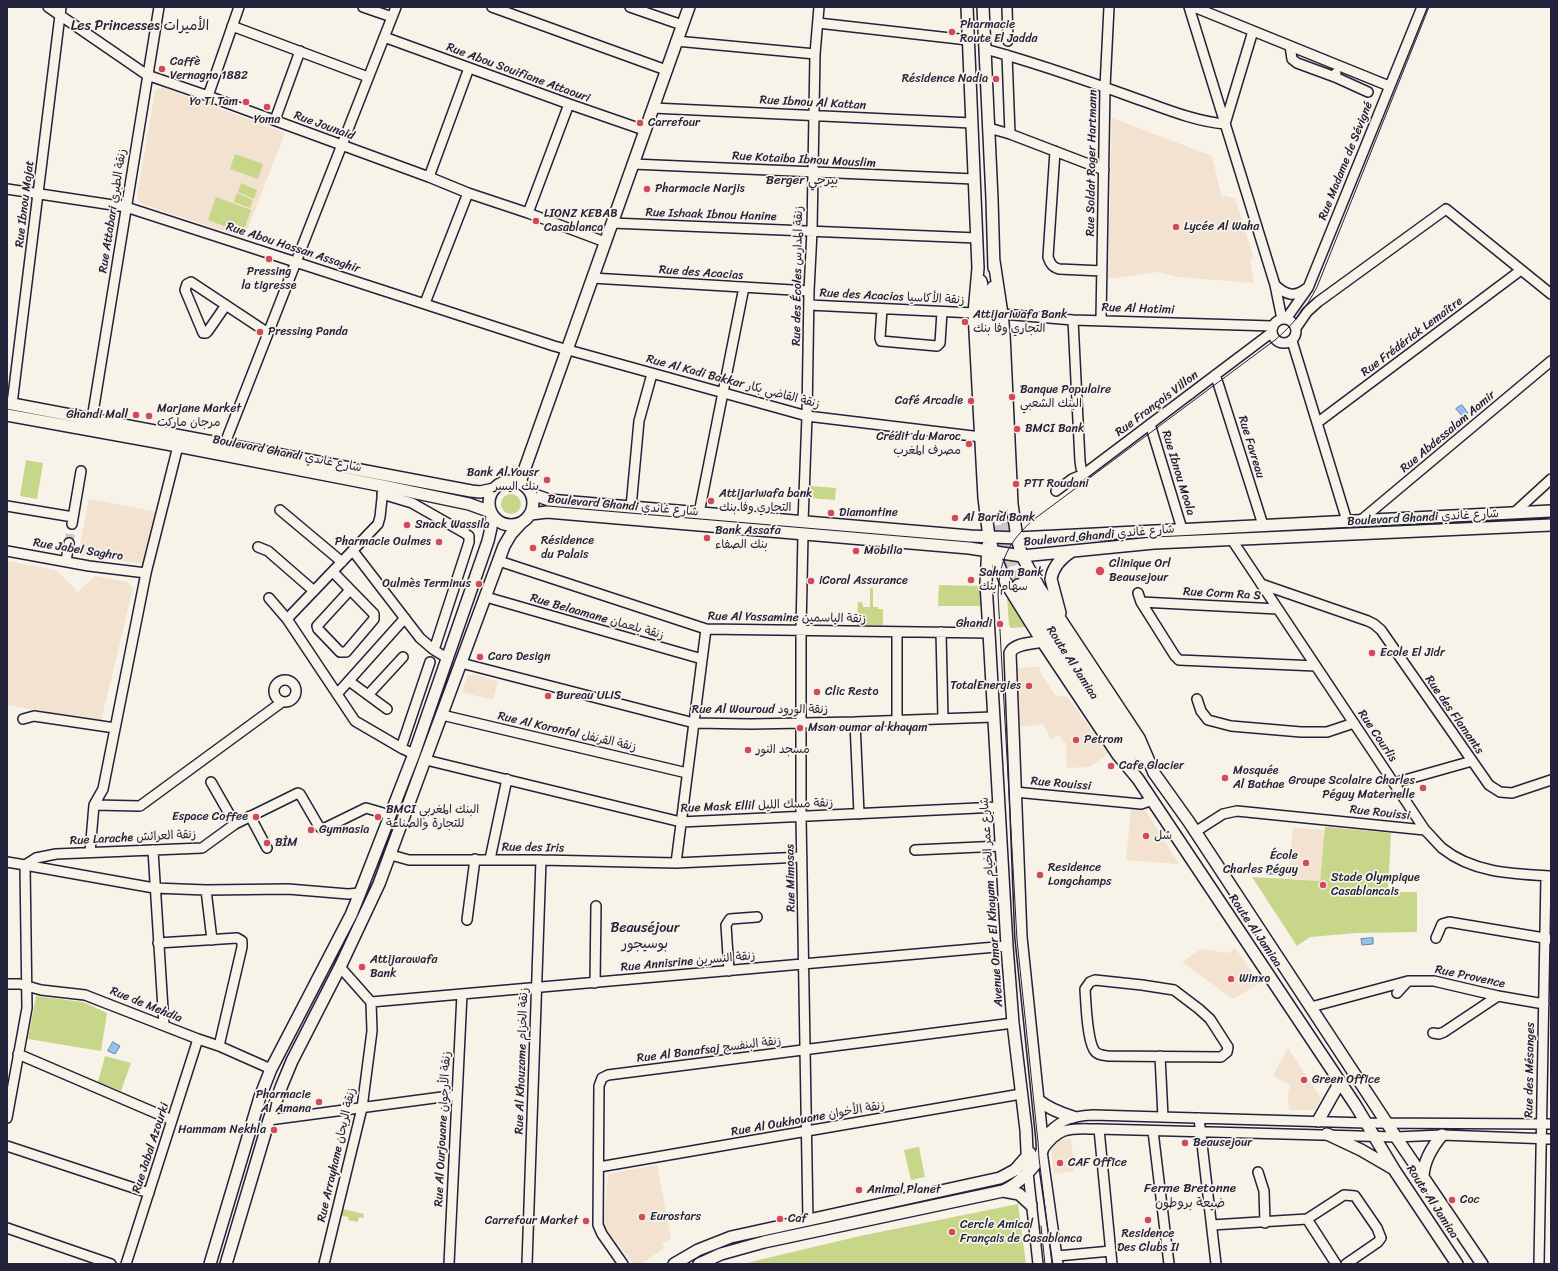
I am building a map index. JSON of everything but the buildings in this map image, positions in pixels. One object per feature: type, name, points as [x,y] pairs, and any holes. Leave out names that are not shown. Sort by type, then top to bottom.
[{"type":"main road","points":[[520,482],[572,352],[592,278],[689,7]]},
{"type":"main road","points":[[967,7],[978,268],[974,313],[984,498],[990,551]]},
{"type":"main road","points":[[978,268],[984,296],[998,507],[992,293],[994,261],[983,7]]},
{"type":"main road","name":"Route Al Jamiaa","points":[[994,261],[1002,314],[1012,504],[1022,556],[1039,587],[1063,625],[1139,738],[1154,773],[1195,832],[1396,1137],[1482,1264]]},
{"type":"main road","name":"Boulevard Ghandi شارع غاندي","points":[[9,403],[225,443],[471,492],[494,489]]},
{"type":"main road","name":"Boulevard Ghandi شارع غاندي","points":[[7,415],[178,446],[383,490],[469,504],[491,513]]},
{"type":"main road","points":[[210,1264],[260,1097],[271,1070],[351,915],[414,754],[490,535],[490,499],[494,489],[505,482],[520,482],[526,486],[532,494],[534,504],[531,514],[507,540],[391,855],[369,907],[292,1061],[269,1120],[226,1264]]},
{"type":"main road","name":"Boulevard Ghandi شارع غاندي","points":[[532,494],[549,500],[803,522],[1018,538],[1551,510]]},
{"type":"main road","name":"Boulevard Ghandi شارع غاندي","points":[[531,514],[547,512],[990,551],[1022,556],[1118,546],[1551,525]]},
{"type":"main road","points":[[491,513],[497,520],[504,524],[511,526],[521,524]]},
{"type":"main road","name":"Route Al Jamiaa","points":[[990,551],[1006,583],[1042,641],[1114,749],[1138,779],[1340,1082],[1395,1170],[1457,1264]]},
{"type":"main road","name":"Avenue Omar El Khayam شارع عمر الخيام","points":[[990,551],[986,583],[1007,946],[1013,1023],[1028,1155],[1028,1172]]},
{"type":"main road","points":[[1063,625],[1051,578],[1059,562],[1072,551]]},
{"type":"main road","points":[[1138,779],[1126,751],[1021,583],[1131,744],[1154,773]]},
{"type":"main road","points":[[699,1264],[721,1254],[764,1242],[1003,1191],[1018,1182],[1028,1172],[1042,1151],[1022,937],[1010,653],[1015,646],[1042,641]]},
{"type":"main road","points":[[1318,1121],[1340,1082]]},
{"type":"main road","points":[[1038,1100],[1046,1107],[1073,1117]]},
{"type":"main road","points":[[1327,1134],[1361,1150],[1395,1170]]},
{"type":"main road","points":[[1423,1176],[1424,1163],[1442,1135]]},
{"type":"main road","points":[[674,1264],[719,1240],[1000,1178],[1015,1170],[1042,1139]]},
{"type":"main road","points":[[1003,1191],[1019,1194],[1031,1205]]},
{"type":"street","name":"Rue Jounaid","points":[[48,7],[61,11],[147,75],[275,120],[468,193],[528,213],[605,242]]},
{"type":"street","name":"Rue Attabari زنقة الطبري","points":[[92,419],[159,7]]},
{"type":"street","points":[[208,96],[239,7]]},
{"type":"street","points":[[363,7],[392,17]]},
{"type":"street","points":[[225,443],[396,7]]},
{"type":"street","points":[[630,7],[682,25]]},
{"type":"street","name":"Rue des Écoles زنقة المدارس","points":[[803,522],[812,231],[815,54],[819,7]]},
{"type":"street","points":[[1007,7],[1008,41]]},
{"type":"street","name":"Rue Soldat Roger Hartmann","points":[[1101,320],[1105,87],[1109,7]]},
{"type":"street","points":[[1189,7],[1275,285],[1284,319]]},
{"type":"street","points":[[1194,7],[1389,86]]},
{"type":"street","name":"Rue Madame de Sévigné","points":[[1284,319],[1308,288],[1422,7]]},
{"type":"street","points":[[497,8],[666,70]]},
{"type":"street","name":"Rue Ibnou Majat","points":[[9,403],[61,11]]},
{"type":"street","points":[[818,23],[968,40]]},
{"type":"street","points":[[232,26],[368,77]]},
{"type":"street","points":[[1225,124],[1253,31]]},
{"type":"street","name":"Rue Abou Souifiane Attaouri","points":[[384,37],[644,130]]},
{"type":"street","points":[[676,41],[815,54]]},
{"type":"street","points":[[1290,46],[1292,59],[1297,63],[1368,92]]},
{"type":"street","points":[[985,48],[1105,87],[1187,116],[1210,123],[1225,124]]},
{"type":"street","points":[[275,120],[300,51]]},
{"type":"street","points":[[1007,55],[1010,134]]},
{"type":"street","points":[[1334,77],[1339,66]]},
{"type":"street","points":[[429,177],[469,68]]},
{"type":"street","points":[[528,213],[569,104]]},
{"type":"street","name":"Rue Ibnou Al Kattan","points":[[653,108],[972,122]]},
{"type":"street","points":[[989,128],[1010,134],[1104,170]]},
{"type":"street","points":[[1055,151],[1048,257],[1049,262],[1055,268],[1059,269],[1102,271]]},
{"type":"street","name":"Rue Kotaiba Ibnou Mouslim","points":[[633,164],[974,179]]},
{"type":"street","name":"Rue Abou Hassan Assaghir","points":[[7,189],[126,207],[296,261],[572,352]]},
{"type":"street","points":[[425,303],[468,193]]},
{"type":"street","points":[[1296,328],[1307,312],[1318,302],[1446,209],[1551,294]]},
{"type":"street","name":"Rue Ishaak Ibnou Hanine","points":[[612,224],[977,238]]},
{"type":"street","name":"Rue Frédérick Lemaître","points":[[1317,423],[1522,270]]},
{"type":"street","name":"Rue des Acacias","points":[[592,278],[809,291]]},
{"type":"street","points":[[226,305],[208,331],[203,333],[185,290],[186,287],[191,282],[226,305],[268,334]]},
{"type":"street","points":[[1275,285],[1283,292],[1290,294],[1301,292],[1308,288]]},
{"type":"street","points":[[700,513],[744,287]]},
{"type":"street","name":"Rue des Acacias زنقة الأكاسيا","points":[[809,305],[974,313]]},
{"type":"street","points":[[882,309],[881,341],[937,346],[940,343],[942,312]]},
{"type":"street","name":"Rue Al Hatimi","points":[[1002,314],[1073,320],[1248,325],[1272,330]]},
{"type":"street","points":[[1284,319],[1293,323],[1296,328],[1296,335],[1292,341],[1286,344],[1274,340],[1272,330],[1276,321],[1284,319]]},
{"type":"street","points":[[1073,320],[1080,461],[1084,474]]},
{"type":"street","points":[[1248,325],[1255,336],[1256,342],[1254,346]]},
{"type":"street","name":"Rue François Villon","points":[[1056,491],[1072,479],[1084,474],[1254,346],[1272,330]]},
{"type":"street","points":[[1292,341],[1347,521]]},
{"type":"street","name":"Rue Al Kadi Bakkar زنقة القاضي بكار","points":[[572,352],[807,416],[981,437]]},
{"type":"street","name":"Rue Abdessalam Aamir","points":[[1360,521],[1551,361]]},
{"type":"street","points":[[631,507],[639,420],[652,374]]},
{"type":"street","name":"Rue Favreau","points":[[1215,375],[1263,526]]},
{"type":"street","name":"Rue Ibnou Moola","points":[[1150,424],[1182,529]]},
{"type":"street","points":[[90,852],[94,805],[103,789],[146,573],[178,446]]},
{"type":"street","points":[[7,506],[73,520],[81,471]]},
{"type":"street","points":[[1515,512],[1551,479]]},
{"type":"street","points":[[286,618],[333,572],[378,524],[380,520],[383,490],[412,503],[469,536],[470,542],[434,650]]},
{"type":"street","points":[[280,510],[342,562]]},
{"type":"street","name":"Rue Mimosas","points":[[803,534],[801,631],[802,857],[808,1220]]},
{"type":"street","name":"Rue Courlis","points":[[1232,540],[1425,830],[1442,847],[1464,862],[1489,870],[1549,876]]},
{"type":"street","points":[[66,561],[69,543]]},
{"type":"street","points":[[258,547],[268,551],[314,591]]},
{"type":"street","name":"Rue Jabel Saghro","points":[[7,551],[146,573]]},
{"type":"street","points":[[353,551],[420,638],[434,650],[447,658]]},
{"type":"street","name":"Rue Al Yassamine زنقة الياسمين","points":[[499,561],[706,629],[989,633]]},
{"type":"street","points":[[333,572],[375,616],[346,652],[343,653],[340,652],[317,626],[350,590]]},
{"type":"street","name":"Rue des Flamants","points":[[1262,584],[1368,621],[1378,627],[1489,785],[1500,792],[1512,793],[1519,792],[1551,780]]},
{"type":"street","name":"Rue Belaamane زنقة بلعمان","points":[[486,597],[702,659]]},
{"type":"street","name":"Rue Corm Ra S","points":[[1278,609],[1139,597],[1175,656],[1179,660],[1316,666]]},
{"type":"street","points":[[269,598],[286,618],[355,721],[414,754]]},
{"type":"street","points":[[337,694],[405,618]]},
{"type":"street","points":[[676,863],[706,629]]},
{"type":"street","points":[[897,632],[897,720]]},
{"type":"street","points":[[941,632],[943,718]]},
{"type":"street","points":[[368,695],[402,657]]},
{"type":"street","points":[[401,748],[430,662]]},
{"type":"street","name":"Rue Al Wouroud زنقة الورود","points":[[461,663],[694,723],[751,724],[855,722],[993,717]]},
{"type":"street","points":[[349,681],[387,710]]},
{"type":"street","points":[[1197,699],[1201,710],[1208,720],[1231,726],[1301,732],[1327,732],[1354,723]]},
{"type":"street","points":[[94,805],[140,806],[282,702]]},
{"type":"street","name":"Rue Al Koronfol زنقة القرنفل","points":[[442,715],[687,773]]},
{"type":"street","points":[[23,719],[34,716],[115,728]]},
{"type":"street","points":[[855,722],[859,814]]},
{"type":"street","name":"Rue Mask Ellil زنقة مسك الليل","points":[[426,760],[681,822],[999,807]]},
{"type":"street","points":[[1394,783],[1472,761]]},
{"type":"street","points":[[490,859],[507,779]]},
{"type":"street","points":[[210,782],[235,824]]},
{"type":"street","name":"Rue Rouissi","points":[[1016,792],[1141,804],[1151,799]]},
{"type":"street","name":"Rue Larache زنقة العرائش","points":[[24,865],[45,856],[90,852],[202,848],[235,824],[298,793],[318,826],[321,828],[325,828],[366,808],[390,815]]},
{"type":"street","name":"Rue Rouissi","points":[[1195,832],[1223,814],[1237,811],[1425,830]]},
{"type":"street","points":[[250,816],[267,848]]},
{"type":"street","points":[[915,850],[1001,846]]},
{"type":"street","points":[[153,850],[154,888],[164,1025]]},
{"type":"street","name":"Rue des Iris","points":[[391,855],[409,860],[490,859],[676,863],[802,857]]},
{"type":"street","points":[[467,920],[475,859]]},
{"type":"street","name":"Rue Al Khouzame زنقة الخزام","points":[[527,1264],[541,860]]},
{"type":"street","points":[[7,862],[154,888],[206,890],[288,889],[360,893]]},
{"type":"street","points":[[7,1118],[27,1008],[24,865]]},
{"type":"street","name":"Rue des Mésanges","points":[[1539,1264],[1541,1124],[1547,1033],[1544,1004],[1548,939],[1549,876]]},
{"type":"street","points":[[206,890],[212,940]]},
{"type":"street","points":[[595,983],[596,906]]},
{"type":"street","points":[[729,971],[727,922],[730,920],[757,917]]},
{"type":"street","points":[[1436,938],[1442,924],[1449,922],[1548,939]]},
{"type":"street","points":[[158,943],[237,938],[242,944],[219,1046]]},
{"type":"street","name":"Rue Annisrine زنقة النسرين","points":[[371,1002],[1007,946]]},
{"type":"street","points":[[340,967],[371,1002]]},
{"type":"street","points":[[1095,980],[1106,980],[1174,990],[1204,1014],[1228,1047],[1227,1052],[1221,1057],[1160,1056],[1102,1055],[1094,1050],[1090,1039],[1084,989],[1090,982],[1095,980]]},
{"type":"street","points":[[1397,993],[1408,981]]},
{"type":"street","name":"Rue Provence","points":[[1311,1007],[1408,981],[1434,981],[1498,996],[1544,1004]]},
{"type":"street","name":"Rue de Mehdia","points":[[7,984],[20,984],[41,990],[85,995],[164,1025],[198,1040],[219,1046],[271,1070]]},
{"type":"street","name":"Rue Al Ourjouane زنقة الأرجوان","points":[[449,1264],[462,994]]},
{"type":"street","points":[[1433,1033],[1439,1034],[1444,1032],[1498,996]]},
{"type":"street","name":"Rue Arrayhane زنقة الريحان","points":[[324,1264],[362,1108],[372,1031],[371,1002]]},
{"type":"street","name":"Rue Al Banafsaj زنقة البنفسج","points":[[623,1264],[599,1230],[599,1086],[601,1080],[605,1076],[1013,1023]]},
{"type":"street","name":"Rue Jabal Azourki","points":[[126,1264],[198,1040]]},
{"type":"street","points":[[18,1054],[172,1120]]},
{"type":"street","points":[[1160,1056],[1163,1117]]},
{"type":"street","name":"Rue Al Oukhouane زنقة الأخوان","points":[[599,1166],[806,1132],[1021,1094]]},
{"type":"street","points":[[269,1120],[457,1095]]},
{"type":"street","points":[[1042,1139],[1057,1125],[1073,1117],[1093,1115],[1366,1123],[1551,1124]]},
{"type":"street","points":[[1200,1118],[1216,1264]]},
{"type":"street","points":[[1111,1251],[1057,1260],[1042,1151],[1054,1137],[1064,1131],[1099,1129],[1396,1137],[1442,1135],[1551,1139]]},
{"type":"street","points":[[1099,1129],[1112,1264]]},
{"type":"street","points":[[1153,1130],[1169,1264]]},
{"type":"street","points":[[7,1146],[149,1193]]},
{"type":"street","name":"Avenue Omar El Khayam شارع عمر الخيام","points":[[1028,1172],[1038,1264]]},
{"type":"street","points":[[1258,1172],[1264,1191],[1265,1222]]},
{"type":"street","points":[[1212,1225],[1307,1219],[1344,1195],[1355,1196],[1360,1201],[1377,1228],[1381,1238],[1378,1242],[1346,1264]]},
{"type":"street","points":[[1307,1219],[1336,1264]]},
{"type":"street","points":[[7,1228],[111,1264]]},
{"type":"shaded area","points":[[162,87],[285,133],[244,238],[142,204],[137,197],[155,91]]},
{"type":"shaded area","name":"Lycée Al Waha","points":[[1112,118],[1212,156],[1221,195],[1235,198],[1253,256],[1250,260],[1254,283],[1179,277],[1157,272],[1108,279]]},
{"type":"shaded area","points":[[89,499],[157,512],[144,564],[78,555]]},
{"type":"shaded area","points":[[7,561],[56,570],[78,592],[95,576],[127,582],[133,588],[101,721],[7,705]]},
{"type":"shaded area","points":[[1040,667],[1040,672],[1055,695],[1063,697],[1067,696],[1108,754],[1090,767],[1067,768],[1066,743],[1063,742],[1060,735],[1051,739],[1043,724],[1020,727],[1015,668]]},
{"type":"shaded area","points":[[473,674],[498,681],[493,700],[462,692],[467,676]]},
{"type":"shaded area","points":[[1131,809],[1145,810],[1179,864],[1126,860]]},
{"type":"shaded area","name":"École Charles Péguy","points":[[1293,828],[1325,830],[1320,881],[1288,878]]},
{"type":"shaded area","points":[[1235,948],[1260,983],[1233,999],[1182,962],[1201,949],[1229,953]]},
{"type":"shaded area","name":"Green Office","points":[[1288,1048],[1321,1098],[1315,1110],[1289,1110],[1288,1095],[1290,1085],[1273,1076]]},
{"type":"shaded area","name":"CAF Office","points":[[1071,1139],[1075,1171],[1054,1174],[1051,1150],[1060,1140]]},
{"type":"shaded area","points":[[657,1165],[671,1238],[662,1244],[664,1248],[641,1264],[633,1264],[605,1228],[604,1222],[608,1174]]},
{"type":"green space","points":[[235,154],[263,164],[258,179],[230,169]]},
{"type":"green space","points":[[241,183],[257,190],[254,199],[238,192]]},
{"type":"green space","points":[[237,193],[253,200],[250,208],[234,202]]},
{"type":"green space","points":[[216,197],[251,210],[243,233],[208,220]]},
{"type":"green space","points":[[26,460],[43,463],[37,499],[20,496]]},
{"type":"green space","points":[[811,486],[836,488],[835,500],[810,498]]},
{"type":"green space","points":[[511,494],[518,497],[521,504],[518,511],[511,514],[504,511],[501,504],[504,497]]},
{"type":"green space","points":[[939,585],[981,586],[982,606],[938,606]]},
{"type":"green space","points":[[870,588],[873,588],[873,607],[883,609],[883,625],[857,625],[858,602],[862,602],[863,607],[870,607]]},
{"type":"green space","points":[[1007,597],[1025,627],[1011,628],[1009,626]]},
{"type":"green space","name":"Stade Olympique Casablancais","points":[[1325,827],[1391,833],[1388,889],[1392,889],[1393,892],[1417,892],[1417,932],[1357,933],[1310,937],[1297,946],[1252,877],[1320,881]]},
{"type":"green space","points":[[36,996],[83,1002],[107,1013],[101,1051],[28,1039]]},
{"type":"green space","points":[[105,1056],[131,1063],[121,1091],[98,1082]]},
{"type":"green space","points":[[919,1147],[925,1177],[911,1180],[904,1150]]},
{"type":"green space","name":"Cercle Amical Français de Casablanca","points":[[1018,1204],[1026,1264],[742,1264],[860,1236]]},
{"type":"green space","points":[[343,1209],[364,1214],[363,1218],[359,1217],[358,1222],[348,1220],[349,1217],[342,1216]]},
{"type":"water","points":[[1462,405],[1468,413],[1463,417],[1456,409]]},
{"type":"water","points":[[1266,867],[1280,867],[1279,874],[1266,874]]},
{"type":"water","points":[[1373,938],[1373,944],[1362,945],[1361,939]]},
{"type":"water","points":[[113,1042],[120,1046],[115,1054],[108,1051]]},
{"type":"tunnel","points":[[1003,506],[1013,552],[1024,581]]},
{"type":"tunnel","points":[[994,509],[999,543],[1018,585]]},
{"type":"tunnel","points":[[69,543],[72,524]]},
{"type":"tram line","points":[[1052,1264],[1039,1158],[1017,940],[998,594],[1003,561],[1011,544],[1024,528],[1033,520],[1275,340],[1299,316],[1317,287],[1429,7]]},
{"type":"tram line","points":[[1041,1226],[1045,1264]]},
{"type":"place","name":"Pharmacie Route El Jadda","points":[[952,32]]},
{"type":"place","name":"Caffè Vernagno 1882","points":[[162,69]]},
{"type":"place","name":"Résidence Nadia","points":[[996,79]]},
{"type":"place","name":"Yo Ti Tam","points":[[246,102]]},
{"type":"place","name":"Yoma","points":[[267,107]]},
{"type":"place","name":"Carrefour","points":[[640,123]]},
{"type":"place","name":"Pharmacie Narjis","points":[[647,189]]},
{"type":"place","name":"LIONZ KEBAB Casablanca","points":[[536,221]]},
{"type":"place","name":"Lycée Al Waha","points":[[1176,227]]},
{"type":"place","name":"Pressing la tigresse","points":[[269,259]]},
{"type":"place","name":"Attijariwafa Bank التجاري وفا بنك","points":[[965,322]]},
{"type":"place","name":"Pressing Panda","points":[[260,332]]},
{"type":"place","name":"Banque Populaire البنك الشعبي","points":[[1012,397]]},
{"type":"place","name":"Café Arcadie","points":[[971,401]]},
{"type":"place","name":"Ghandi Mall","points":[[136,415]]},
{"type":"place","name":"Marjane Market مرجان ماركت","points":[[149,416]]},
{"type":"place","name":"BMCI Bank","points":[[1017,429]]},
{"type":"place","name":"Crédit du Maroc مصرف المغرب","points":[[969,444]]},
{"type":"place","name":"Bank Al Yousr بنك اليسر","points":[[547,480]]},
{"type":"place","name":"PTT Roudani","points":[[1016,484]]},
{"type":"place","name":"Attijariwafa bank التجاري وفا بنك","points":[[711,501]]},
{"type":"place","name":"Diamantine","points":[[831,513]]},
{"type":"place","name":"Al Barid Bank","points":[[955,518]]},
{"type":"place","name":"Snack Wassila","points":[[407,525]]},
{"type":"place","name":"Bank Assafa بنك الصفاء","points":[[707,538]]},
{"type":"place","name":"Pharmacie Oulmes","points":[[439,542]]},
{"type":"place","name":"Résidence du Palais","points":[[533,548]]},
{"type":"place","name":"Mobilia","points":[[856,551]]},
{"type":"place","name":"Clinique Orl Beausejour","points":[[1100,571]]},
{"type":"place","name":"Saham Bank سهام بنك","points":[[971,580]]},
{"type":"place","name":"iCoral Assurance","points":[[811,581]]},
{"type":"place","name":"Oulmès Terminus","points":[[479,584]]},
{"type":"place","name":"Ghandi","points":[[1000,624]]},
{"type":"place","name":"Ecole El Jidr","points":[[1372,653]]},
{"type":"place","name":"Caro Design","points":[[480,657]]},
{"type":"place","name":"TotalEnergies","points":[[1029,686]]},
{"type":"place","name":"Clic Resto","points":[[817,692]]},
{"type":"place","name":"Bureau ULIS","points":[[548,696]]},
{"type":"place","name":"Msan oumar al khayam","points":[[800,728]]},
{"type":"place","name":"Petrom","points":[[1076,740]]},
{"type":"place","name":"مسجد النور","points":[[748,750]]},
{"type":"place","name":"Cafe Glacier","points":[[1111,766]]},
{"type":"place","name":"Mosquée Al Bathae","points":[[1225,778]]},
{"type":"place","name":"Groupe Scolaire Charles Péguy Maternelle","points":[[1423,788]]},
{"type":"place","name":"Espace Coffee","points":[[256,817]]},
{"type":"place","name":"BMCI البنك المغربي للتجارة والصناعة","points":[[378,817]]},
{"type":"place","name":"Gymnasia","points":[[311,830]]},
{"type":"place","name":"شل","points":[[1146,836]]},
{"type":"place","name":"BİM","points":[[267,843]]},
{"type":"place","name":"École Charles Péguy","points":[[1306,863]]},
{"type":"place","name":"Residence Longchamps","points":[[1040,875]]},
{"type":"place","name":"Stade Olympique Casablancais","points":[[1323,885]]},
{"type":"place","name":"Attijarawafa Bank","points":[[362,967]]},
{"type":"place","name":"Winxo","points":[[1231,979]]},
{"type":"place","name":"Green Office","points":[[1304,1080]]},
{"type":"place","name":"Pharmacie Al Amana","points":[[319,1102]]},
{"type":"place","name":"Hammam Nekhla","points":[[274,1130]]},
{"type":"place","name":"Beausejour","points":[[1185,1143]]},
{"type":"place","name":"CAF Office","points":[[1060,1163]]},
{"type":"place","name":"Animal Planet","points":[[859,1190]]},
{"type":"place","name":"Coc","points":[[1452,1200]]},
{"type":"place","name":"Eurostars","points":[[642,1217]]},
{"type":"place","name":"Caf","points":[[780,1219]]},
{"type":"place","name":"Residence Des Clubs II","points":[[1148,1220]]},
{"type":"place","name":"Carrefour Market","points":[[586,1221]]},
{"type":"place","name":"Cercle Amical Français de Casablanca","points":[[952,1232]]},
{"type":"district","name":"Les Princesses الأميرات","points":[[140,26]]},
{"type":"district","name":"Berger بيرجي","points":[[802,181]]},
{"type":"district","name":"Beauséjour بوسيجور","points":[[645,936]]},
{"type":"district","name":"Ferme Bretonne ضيعة بروطون","points":[[1190,1196]]}]
